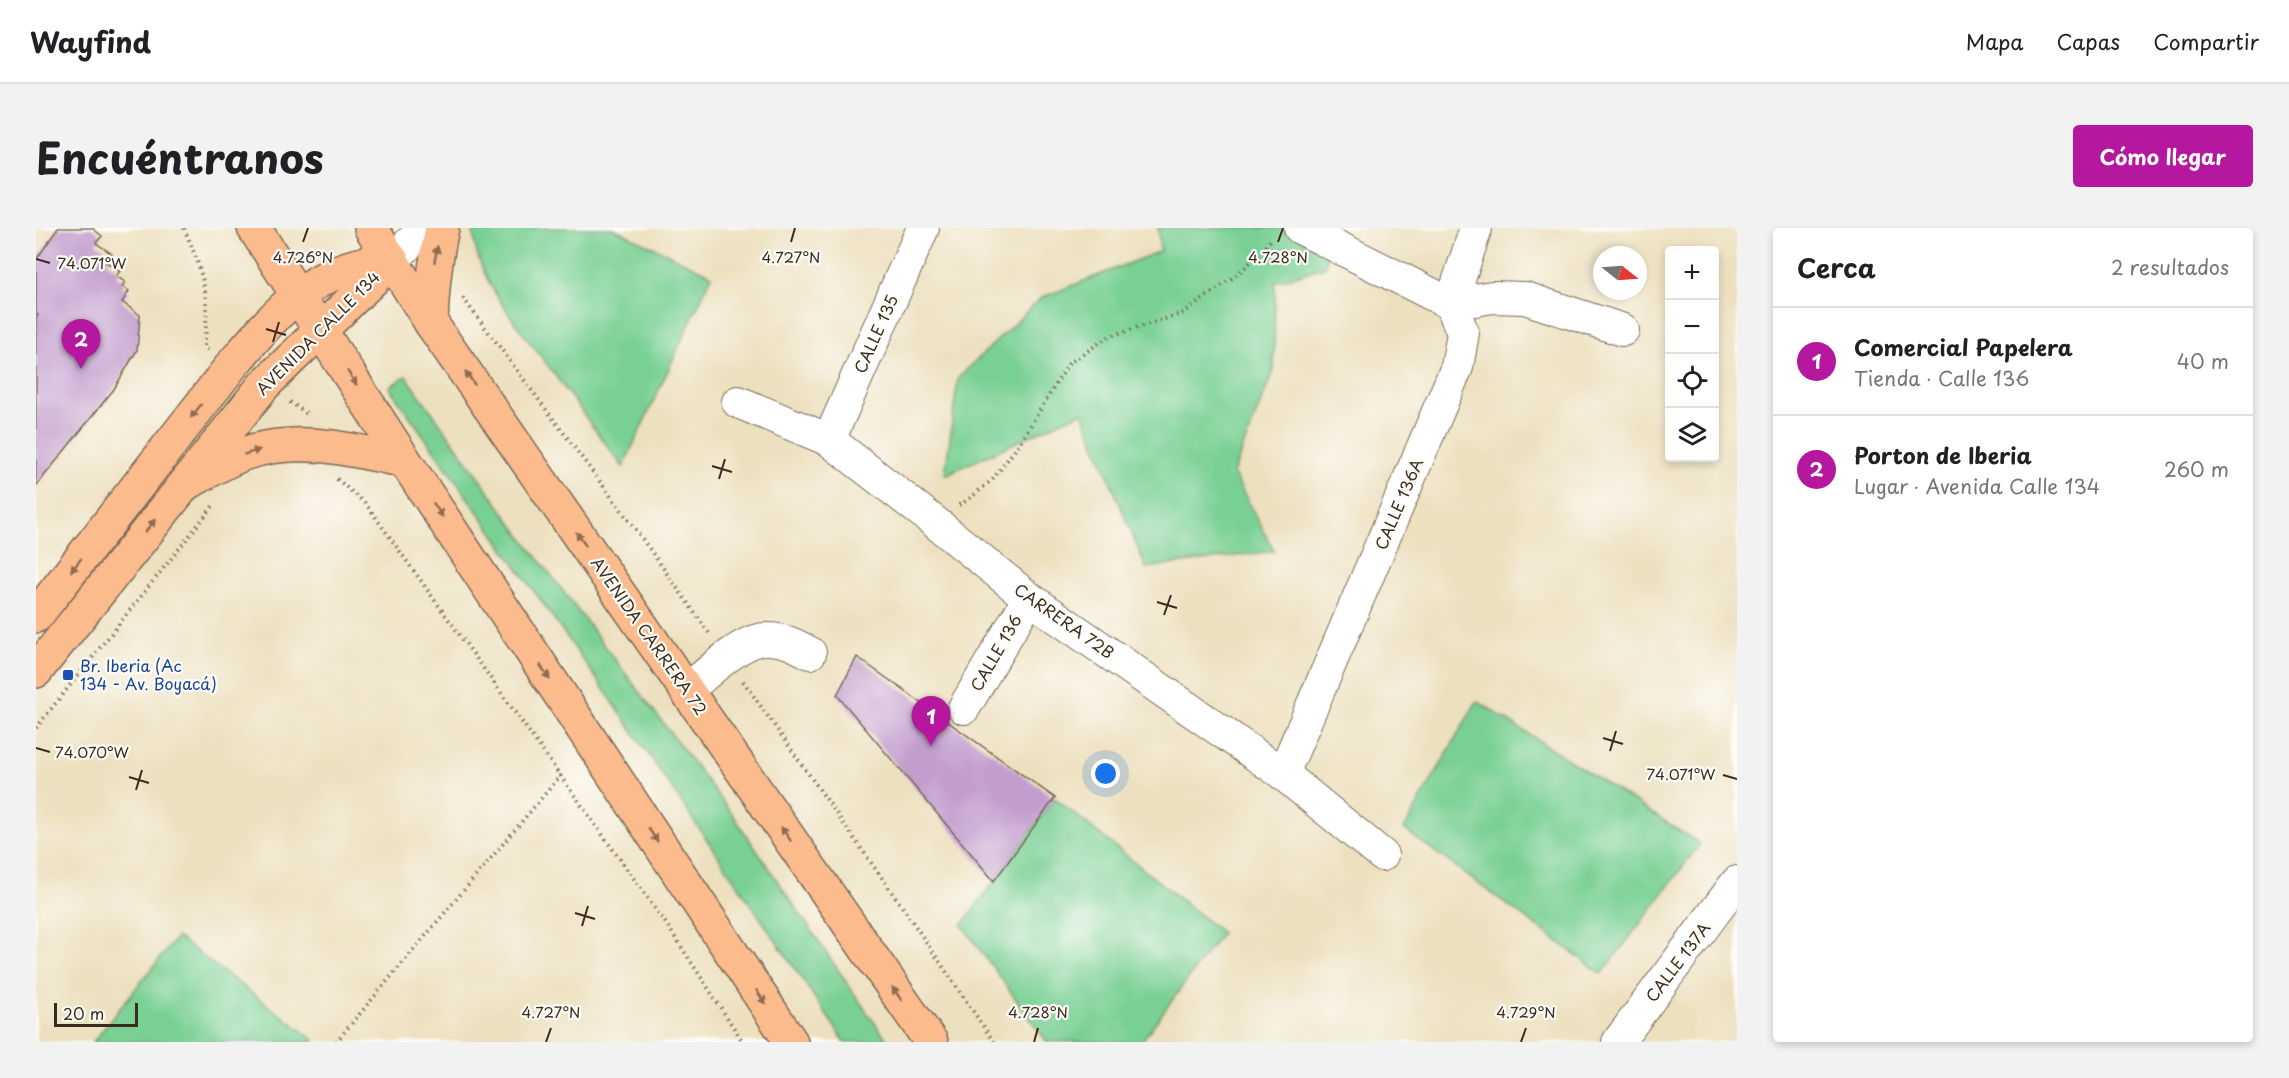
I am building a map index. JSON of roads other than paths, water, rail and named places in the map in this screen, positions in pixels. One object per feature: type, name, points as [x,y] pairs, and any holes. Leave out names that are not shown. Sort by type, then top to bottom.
[{"type":"main road","points":[[254,228],[405,461],[790,1042]]},
{"type":"main road","name":"AVENIDA CARRERA 72","points":[[371,228],[431,323],[931,1042]]},
{"type":"main road","points":[[431,323],[433,280],[442,228]]},
{"type":"main road","name":"AVENIDA CALLE 134","points":[[36,616],[264,327],[311,285],[341,269],[375,261],[392,261]]},
{"type":"main road","name":"AVENIDA CALLE 134","points":[[36,671],[264,385],[392,261]]},
{"type":"main road","points":[[181,487],[245,453],[275,445],[301,443],[350,449],[405,461]]},
{"type":"street","points":[[392,261],[424,228]]},
{"type":"street","name":"CALLE 135","points":[[829,440],[923,228]]},
{"type":"street","points":[[1451,304],[1476,228]]},
{"type":"street","points":[[1287,232],[1451,304],[1492,297],[1525,298],[1623,330]]},
{"type":"street","name":"CALLE 136A","points":[[1283,774],[1457,367],[1463,333],[1451,304]]},
{"type":"street","name":"CARRERA 72B","points":[[738,402],[829,440],[1029,598],[1283,774],[1382,855]]},
{"type":"street","name":"CALLE 136","points":[[964,708],[1029,598]]},
{"type":"street","points":[[686,690],[744,646],[764,639],[793,643],[810,653]]},
{"type":"street","name":"CALLE 137A","points":[[1618,1042],[1737,882]]},
{"type":"place","name":"Porton de Iberia","points":[[81,369]]},
{"type":"place","name":"Br. Iberia (Ac 134 - Av. Boyacá)","points":[[68,675]]},
{"type":"place","name":"Comercial Papelera","points":[[931,746]]}]
